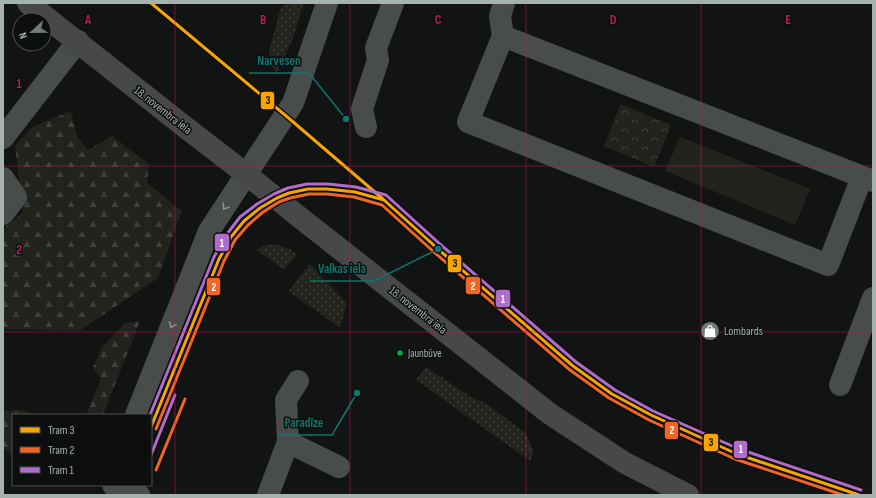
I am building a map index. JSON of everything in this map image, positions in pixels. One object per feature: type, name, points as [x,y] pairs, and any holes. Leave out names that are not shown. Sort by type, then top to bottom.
[{"type":"main road","name":"18. novembra iela","points":[[28,3],[550,414],[625,463],[688,495]]},
{"type":"street","points":[[136,414],[209,231],[293,103],[327,3]]},
{"type":"street","points":[[366,127],[362,109],[378,60],[376,48],[393,3]]},
{"type":"street","points":[[503,36],[868,179],[828,265],[468,122],[503,36],[500,16],[504,3]]},
{"type":"street","points":[[3,138],[78,42]]},
{"type":"street","points":[[3,178],[16,197],[3,214]]},
{"type":"street","points":[[840,385],[873,298]]},
{"type":"street","points":[[268,495],[288,442],[286,400],[298,381]]},
{"type":"street","points":[[288,442],[339,467]]},
{"type":"street","points":[[116,486],[139,495]]},
{"type":"green space","points":[[288,3],[304,3],[292,41],[276,74],[271,62],[269,50],[281,7]]},
{"type":"green space","points":[[621,104],[671,125],[654,167],[604,146]]},
{"type":"green space","points":[[71,111],[77,137],[88,150],[112,136],[149,164],[147,183],[182,211],[158,278],[79,331],[3,329],[3,229],[23,212],[15,146],[32,127]]},
{"type":"green space","points":[[680,137],[810,189],[795,225],[665,171]]},
{"type":"green space","points":[[271,244],[285,247],[297,255],[284,270],[257,250],[263,246]]},
{"type":"green space","points":[[310,264],[347,303],[340,328],[291,293],[289,290]]},
{"type":"green space","points":[[140,321],[103,414],[86,414],[101,379],[93,367],[103,346],[125,323]]},
{"type":"green space","points":[[426,367],[472,398],[487,404],[525,432],[534,452],[530,461],[416,380]]},
{"type":"green space","points":[[24,410],[34,414],[12,414],[12,455],[3,448],[3,411]]},
{"type":"tram line","name":"3","points":[[151,3],[383,199]]},
{"type":"tram line","name":"1","points":[[150,414],[214,257],[227,234],[240,217],[257,204],[288,188],[307,184],[328,184],[356,187],[386,195],[441,245],[576,362],[615,390],[653,411],[739,449],[861,490]]},
{"type":"tram line","name":"3","points":[[152,425],[219,259],[231,237],[244,221],[260,208],[277,198],[289,193],[308,189],[327,189],[355,192],[384,200],[573,366],[612,394],[651,415],[737,454],[859,495]]},
{"type":"tram line","name":"2","points":[[156,429],[224,261],[235,240],[248,225],[263,212],[279,202],[309,194],[327,194],[354,197],[382,205],[570,370],[609,398],[649,420],[735,459],[843,495]]},
{"type":"tram line","name":"1","points":[[152,452],[175,395]]},
{"type":"tram line","name":"2","points":[[156,470],[185,399]]},
{"type":"place","name":"Narvesen","points":[[346,119]]},
{"type":"place","name":"Valkas iela","points":[[438,249]]},
{"type":"place","name":"Lombards","points":[[710,331]]},
{"type":"place","name":"Jaunbūve","points":[[400,353]]},
{"type":"place","name":"Paradīze","points":[[357,393]]}]
